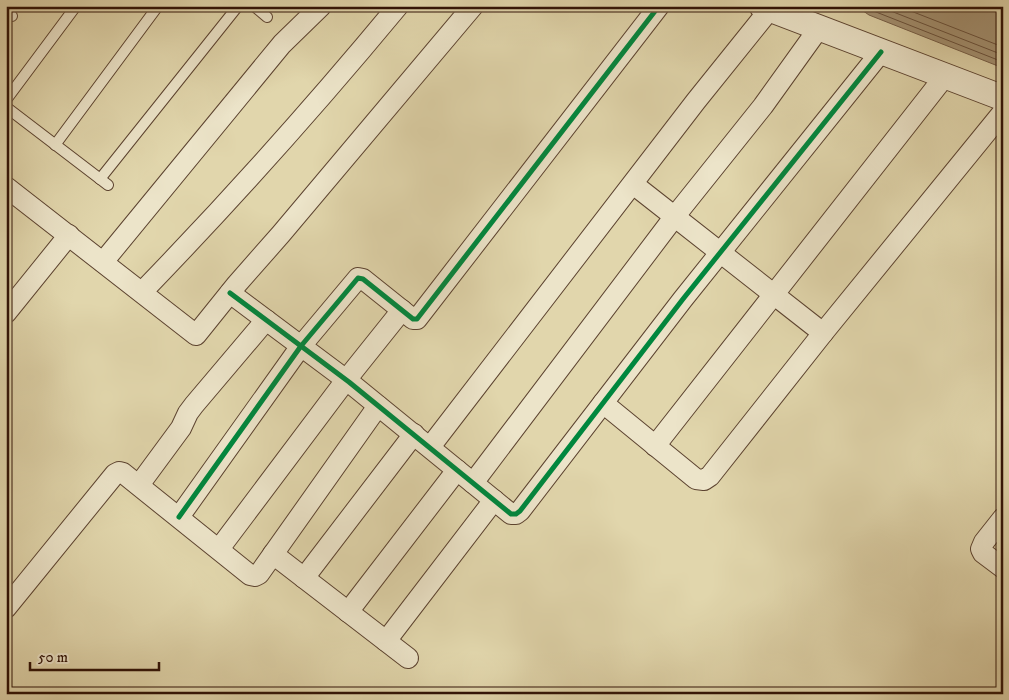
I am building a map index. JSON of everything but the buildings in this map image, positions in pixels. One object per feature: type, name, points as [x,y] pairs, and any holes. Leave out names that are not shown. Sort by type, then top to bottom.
[{"type":"street","points":[[103,262],[282,44],[321,6]]},
{"type":"street","points":[[142,292],[208,223],[398,6]]},
{"type":"street","points":[[6,188],[196,335],[473,6]]},
{"type":"street","points":[[179,517],[301,346],[358,278],[363,279],[413,319],[417,320],[659,6]]},
{"type":"street","points":[[430,448],[766,8],[1003,98]]},
{"type":"street","points":[[474,483],[675,216],[763,106],[819,28]]},
{"type":"street","points":[[230,293],[346,380],[511,514],[516,514],[720,252],[881,52]]},
{"type":"street","points":[[655,446],[946,76]]},
{"type":"street","points":[[603,403],[696,479],[704,480],[710,476],[823,333],[1003,112]]},
{"type":"street","points":[[633,184],[823,333]]},
{"type":"street","points":[[6,313],[69,235]]},
{"type":"street","points":[[219,549],[346,380],[402,310]]},
{"type":"street","points":[[139,485],[181,428],[188,413],[198,400],[266,320]]},
{"type":"street","points":[[6,608],[115,474],[119,472],[139,485],[250,574],[255,576],[259,574],[378,406]]},
{"type":"street","points":[[304,578],[414,434]]},
{"type":"street","points":[[348,612],[457,470]]},
{"type":"street","points":[[386,641],[494,500]]},
{"type":"street","points":[[1003,518],[984,542],[981,549],[983,553],[1003,568]]},
{"type":"street","points":[[273,554],[408,658]]},
{"type":"lane","points":[[6,100],[76,6]]},
{"type":"lane","points":[[55,145],[158,6]]},
{"type":"lane","points":[[6,107],[104,182],[238,6]]},
{"type":"lane","points":[[254,6],[268,17]]},
{"type":"water","points":[[856,6],[1003,6],[1003,68],[869,15]]},
{"type":"cycle path","points":[[179,517],[301,346],[358,278],[363,279],[413,319],[417,319],[659,6]]},
{"type":"cycle path","points":[[230,293],[349,382],[511,514],[516,514],[683,299],[881,52]]}]
